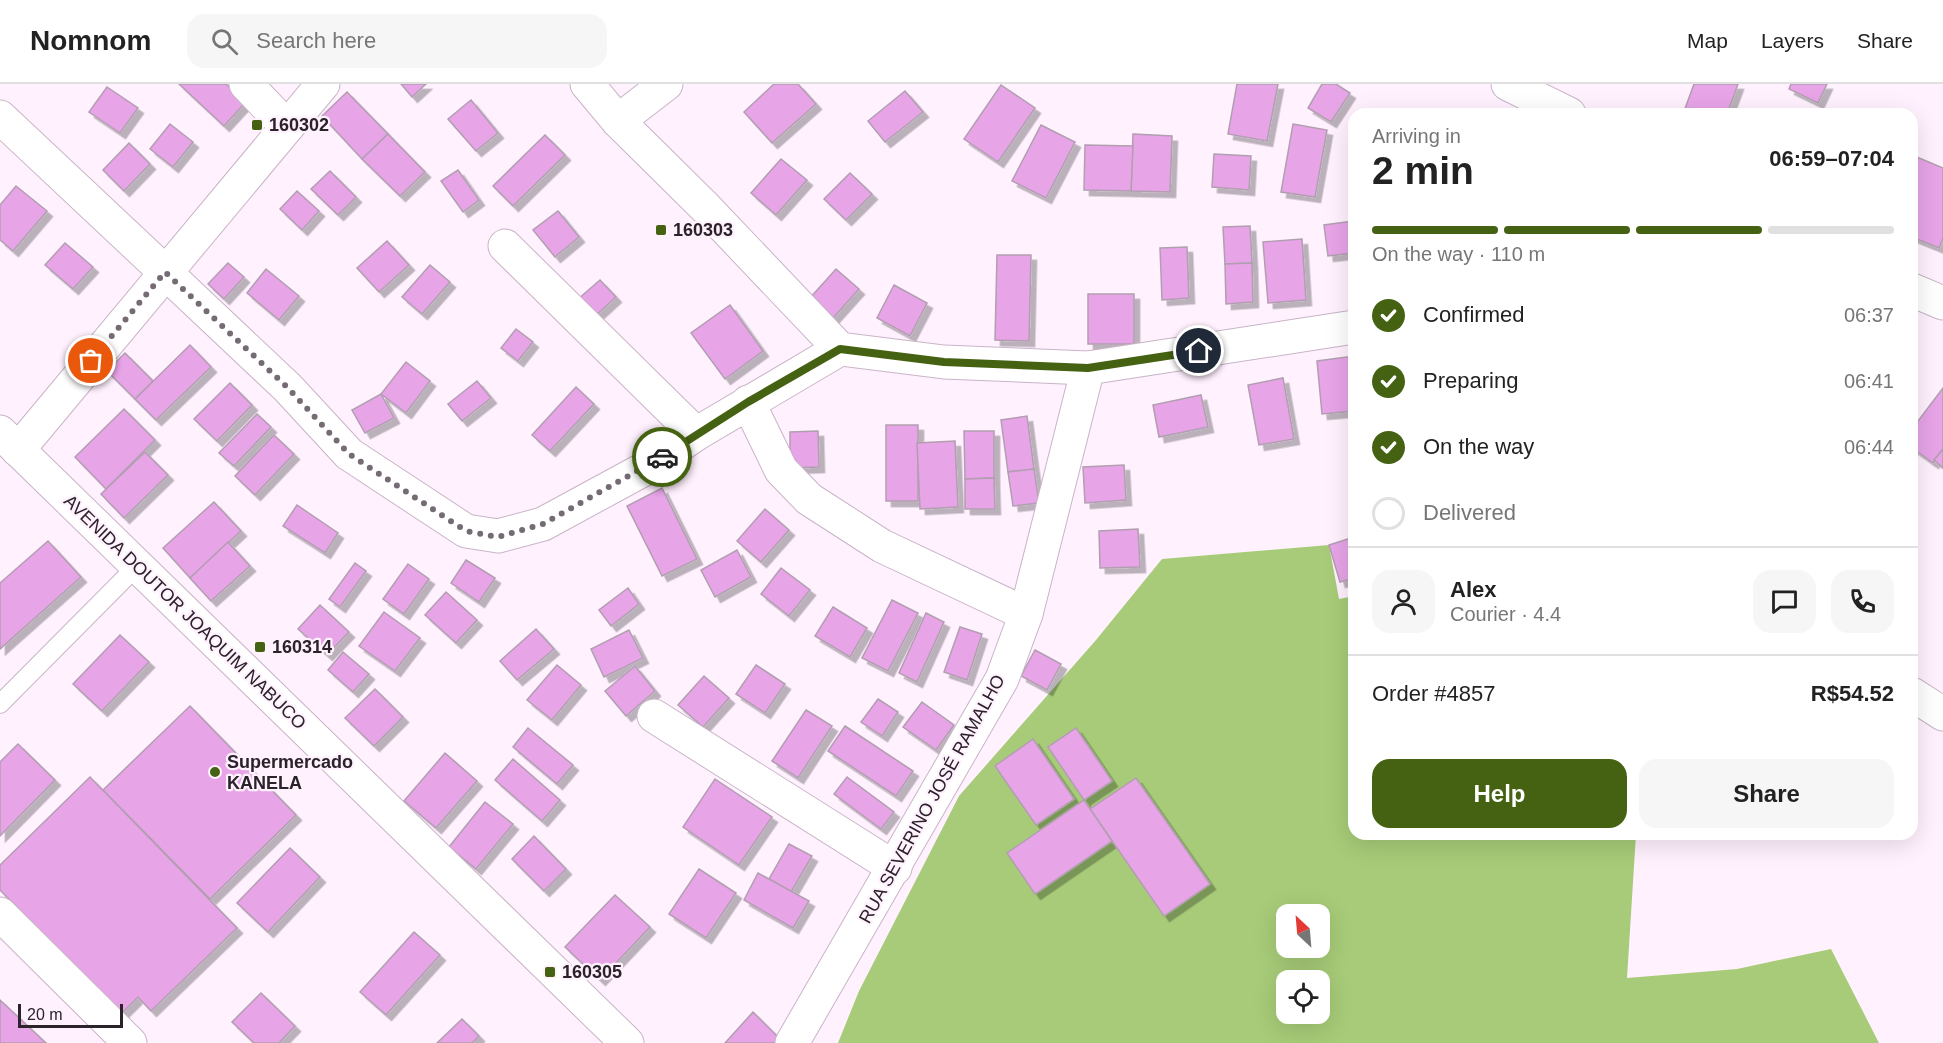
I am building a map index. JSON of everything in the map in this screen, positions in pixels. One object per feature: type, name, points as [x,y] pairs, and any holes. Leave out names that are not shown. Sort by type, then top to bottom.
[{"type":"street","points":[[246,84],[287,127]]},
{"type":"street","points":[[9,441],[165,272],[323,84]]},
{"type":"street","points":[[587,84],[618,122],[706,208],[840,349]]},
{"type":"street","points":[[618,122],[666,84]]},
{"type":"street","points":[[1508,84],[1557,108]]},
{"type":"street","points":[[0,117],[288,388],[349,454],[466,531],[498,537],[543,524],[648,467],[748,402],[840,349],[944,362],[1088,368],[1348,328]]},
{"type":"street","points":[[506,246],[696,434]]},
{"type":"street","points":[[1918,293],[1943,303]]},
{"type":"street","name":"RUA SEVERINO JOSÉ RAMALHO","points":[[792,1043],[1002,679],[1026,614],[1088,368]]},
{"type":"street","points":[[748,402],[781,470],[809,499],[882,546],[1026,614]]},
{"type":"street","name":"AVENIDA DOUTOR JOAQUIM NABUCO","points":[[9,441],[627,1043]]},
{"type":"street","points":[[1918,698],[1943,714]]},
{"type":"street","points":[[654,716],[895,868]]},
{"type":"street","points":[[0,914],[130,1043]]},
{"type":"lane","points":[[0,704],[137,566]]},
{"type":"green space","points":[[1329,545],[1339,599],[1348,597],[1348,840],[1636,840],[1627,978],[1737,969],[1831,949],[1879,1043],[838,1043],[859,991],[959,796],[1096,640],[1162,559]]},
{"type":"building","points":[[179,84],[226,84],[246,102],[224,126]]},
{"type":"building","points":[[401,84],[426,84],[412,97]]},
{"type":"building","points":[[774,84],[798,84],[816,104],[772,143],[744,112]]},
{"type":"building","points":[[1237,84],[1278,84],[1267,141],[1228,134]]},
{"type":"building","points":[[1322,84],[1336,84],[1350,93],[1331,122],[1308,108]]},
{"type":"building","points":[[1694,84],[1738,84],[1729,108],[1685,108]]},
{"type":"building","points":[[1791,84],[1827,84],[1818,103],[1789,89]]},
{"type":"building","points":[[1001,85],[1035,108],[998,162],[964,139]]},
{"type":"building","points":[[107,87],[138,108],[120,133],[89,112]]},
{"type":"building","points":[[905,91],[923,112],[885,142],[868,121]]},
{"type":"building","points":[[347,92],[388,134],[362,159],[322,116]]},
{"type":"building","points":[[471,100],[498,133],[476,151],[448,119]]},
{"type":"building","points":[[170,124],[193,142],[173,167],[150,149]]},
{"type":"building","points":[[1293,124],[1327,130],[1315,197],[1281,192]]},
{"type":"building","points":[[1041,125],[1075,142],[1046,198],[1012,181]]},
{"type":"building","points":[[388,134],[425,172],[400,196],[362,159]]},
{"type":"building","points":[[1133,134],[1172,136],[1170,192],[1131,191]]},
{"type":"building","points":[[545,135],[565,155],[513,206],[493,186]]},
{"type":"building","points":[[129,143],[150,164],[124,191],[103,170]]},
{"type":"building","points":[[1085,145],[1133,146],[1131,191],[1084,190]]},
{"type":"building","points":[[1214,154],[1251,156],[1249,190],[1212,187]]},
{"type":"building","points":[[1918,158],[1943,168],[1943,238],[1939,248],[1918,239]]},
{"type":"building","points":[[781,159],[807,180],[776,215],[751,193]]},
{"type":"building","points":[[458,170],[479,200],[463,212],[441,181]]},
{"type":"building","points":[[330,171],[356,197],[338,215],[311,189]]},
{"type":"building","points":[[850,173],[872,194],[846,220],[824,199]]},
{"type":"building","points":[[16,186],[47,211],[13,251],[0,240],[0,205]]},
{"type":"building","points":[[297,191],[319,211],[302,230],[280,209]]},
{"type":"building","points":[[558,211],[579,237],[555,257],[533,230]]},
{"type":"building","points":[[1348,222],[1348,254],[1328,256],[1324,225]]},
{"type":"building","points":[[1250,226],[1252,263],[1225,264],[1223,227]]},
{"type":"building","points":[[1302,239],[1306,300],[1268,303],[1263,242]]},
{"type":"building","points":[[387,241],[409,265],[379,292],[357,268]]},
{"type":"building","points":[[65,243],[93,267],[73,289],[45,265]]},
{"type":"building","points":[[1187,247],[1189,298],[1162,300],[1160,248]]},
{"type":"building","points":[[997,255],[1031,255],[1029,341],[995,340]]},
{"type":"building","points":[[228,263],[244,277],[224,299],[208,284]]},
{"type":"building","points":[[1252,263],[1253,302],[1226,304],[1225,264]]},
{"type":"building","points":[[430,265],[450,282],[422,314],[402,297]]},
{"type":"building","points":[[266,269],[299,296],[279,320],[247,293]]},
{"type":"building","points":[[836,269],[859,289],[833,318],[810,298]]},
{"type":"building","points":[[600,280],[616,297],[593,318],[577,300]]},
{"type":"building","points":[[894,285],[927,303],[910,336],[877,318]]},
{"type":"building","points":[[1088,294],[1134,294],[1134,344],[1088,344]]},
{"type":"building","points":[[730,305],[763,351],[725,379],[691,333]]},
{"type":"building","points":[[516,329],[533,342],[518,361],[501,348]]},
{"type":"building","points":[[190,345],[211,367],[156,420],[135,399]]},
{"type":"building","points":[[125,353],[153,381],[135,399],[107,371]]},
{"type":"building","points":[[1348,357],[1348,412],[1322,414],[1317,361]]},
{"type":"building","points":[[406,362],[430,381],[406,413],[381,394]]},
{"type":"building","points":[[1283,378],[1294,439],[1259,445],[1248,385]]},
{"type":"building","points":[[477,381],[491,398],[462,421],[448,404]]},
{"type":"building","points":[[230,383],[252,405],[217,441],[194,419]]},
{"type":"building","points":[[576,387],[594,404],[550,451],[532,435]]},
{"type":"building","points":[[1943,388],[1943,449],[1933,463],[1918,452],[1918,421]]},
{"type":"building","points":[[381,394],[394,418],[365,433],[352,410]]},
{"type":"building","points":[[1201,395],[1208,427],[1159,437],[1153,405]]},
{"type":"building","points":[[124,409],[155,440],[106,489],[75,457]]},
{"type":"building","points":[[257,414],[271,427],[234,466],[219,453]]},
{"type":"building","points":[[1027,416],[1034,469],[1008,472],[1001,420]]},
{"type":"building","points":[[886,425],[918,425],[918,501],[886,501]]},
{"type":"building","points":[[818,431],[819,467],[790,468],[790,432]]},
{"type":"building","points":[[964,431],[994,431],[994,478],[965,479]]},
{"type":"building","points":[[274,435],[294,454],[255,495],[235,476]]},
{"type":"building","points":[[955,441],[958,507],[920,509],[917,443]]},
{"type":"building","points":[[1943,449],[1943,468],[1934,460]]},
{"type":"building","points":[[145,452],[168,475],[124,518],[101,494]]},
{"type":"building","points":[[1124,465],[1126,500],[1085,503],[1083,467]]},
{"type":"building","points":[[1034,469],[1039,503],[1013,506],[1008,472]]},
{"type":"building","points":[[994,478],[995,509],[965,509],[965,479]]},
{"type":"building","points":[[662,488],[697,559],[662,576],[627,506]]},
{"type":"building","points":[[214,502],[241,531],[190,578],[163,548]]},
{"type":"building","points":[[297,505],[338,533],[325,553],[283,526]]},
{"type":"building","points":[[765,509],[789,530],[761,562],[737,541]]},
{"type":"building","points":[[1138,529],[1140,567],[1100,568],[1099,531]]},
{"type":"building","points":[[1348,539],[1348,580],[1340,582],[1329,545]]},
{"type":"building","points":[[48,541],[81,577],[0,649],[0,583]]},
{"type":"building","points":[[228,542],[250,566],[211,601],[190,578]]},
{"type":"building","points":[[737,550],[751,577],[715,597],[701,570]]},
{"type":"building","points":[[466,560],[495,578],[479,602],[451,583]]},
{"type":"building","points":[[355,563],[366,571],[340,607],[329,599]]},
{"type":"building","points":[[408,564],[429,579],[404,614],[383,599]]},
{"type":"building","points":[[781,568],[810,590],[789,616],[761,594]]},
{"type":"building","points":[[628,588],[639,604],[611,626],[599,610]]},
{"type":"building","points":[[446,592],[477,620],[456,643],[425,615]]},
{"type":"building","points":[[892,600],[918,613],[888,671],[862,658]]},
{"type":"building","points":[[320,605],[349,632],[327,655],[298,629]]},
{"type":"building","points":[[833,607],[867,628],[850,657],[815,636]]},
{"type":"building","points":[[384,612],[420,638],[395,671],[359,646]]},
{"type":"building","points":[[926,613],[944,622],[917,682],[899,673]]},
{"type":"building","points":[[960,627],[982,634],[967,680],[944,672]]},
{"type":"building","points":[[536,629],[554,649],[517,680],[500,661]]},
{"type":"building","points":[[629,630],[643,658],[604,677],[591,649]]},
{"type":"building","points":[[120,635],[149,662],[102,711],[73,684]]},
{"type":"building","points":[[1035,650],[1061,664],[1047,690],[1021,676]]},
{"type":"building","points":[[343,652],[369,674],[353,692],[328,670]]},
{"type":"building","points":[[557,665],[581,685],[552,720],[527,700]]},
{"type":"building","points":[[756,665],[785,684],[765,713],[736,694]]},
{"type":"building","points":[[635,666],[655,691],[626,716],[605,691]]},
{"type":"building","points":[[704,676],[729,698],[703,727],[678,705]]},
{"type":"building","points":[[375,689],[403,717],[374,746],[345,718]]},
{"type":"building","points":[[878,699],[898,712],[882,736],[861,722]]},
{"type":"building","points":[[922,702],[954,725],[936,750],[903,727]]},
{"type":"building","points":[[190,706],[296,815],[210,899],[103,790]]},
{"type":"building","points":[[806,710],[832,726],[798,778],[772,761]]},
{"type":"building","points":[[845,726],[913,771],[896,796],[828,751]]},
{"type":"building","points":[[528,728],[573,765],[557,784],[513,747]]},
{"type":"building","points":[[1076,728],[1112,781],[1084,800],[1048,747]]},
{"type":"building","points":[[1033,739],[1074,799],[1036,825],[995,766]]},
{"type":"building","points":[[18,744],[55,780],[0,836],[0,762]]},
{"type":"building","points":[[445,753],[477,781],[436,828],[404,801]]},
{"type":"building","points":[[513,759],[560,800],[542,821],[495,780]]},
{"type":"building","points":[[90,777],[237,928],[151,1011],[138,997],[121,1014],[0,890],[0,865]]},
{"type":"building","points":[[847,777],[894,812],[881,829],[834,794]]},
{"type":"building","points":[[1136,778],[1210,884],[1164,916],[1090,809]]},
{"type":"building","points":[[715,779],[772,817],[739,865],[683,827]]},
{"type":"building","points":[[1084,800],[1112,841],[1035,894],[1007,853]]},
{"type":"building","points":[[485,802],[513,824],[476,869],[449,847]]},
{"type":"building","points":[[534,836],[566,869],[544,891],[512,859]]},
{"type":"building","points":[[789,844],[812,856],[791,892],[769,879]]},
{"type":"building","points":[[290,848],[320,877],[268,932],[237,903]]},
{"type":"building","points":[[699,869],[736,893],[706,938],[669,914]]},
{"type":"building","points":[[758,873],[809,901],[793,928],[744,900]]},
{"type":"building","points":[[615,895],[650,927],[600,980],[565,947]]},
{"type":"building","points":[[414,932],[440,955],[386,1015],[360,992]]},
{"type":"building","points":[[261,993],[295,1026],[279,1043],[254,1043],[232,1022]]},
{"type":"building","points":[[0,1000],[46,1043],[0,1043]]},
{"type":"building","points":[[753,1012],[780,1039],[776,1043],[725,1043]]},
{"type":"building","points":[[462,1019],[479,1036],[472,1043],[437,1043]]},
{"type":"way so far","points":[[91,361],[165,272],[288,388],[349,454],[466,531],[498,537],[543,524],[648,467],[662,457]]},
{"type":"place","name":"160302","points":[[257,125]]},
{"type":"place","name":"160303","points":[[661,230]]},
{"type":"place","name":"160314","points":[[260,647]]},
{"type":"place","name":"Supermercado KANELA","points":[[215,772]]},
{"type":"place","name":"160305","points":[[550,972]]},
{"type":"route","points":[[662,457],[748,402],[840,349],[944,362],[1088,368],[1199,351]]}]
